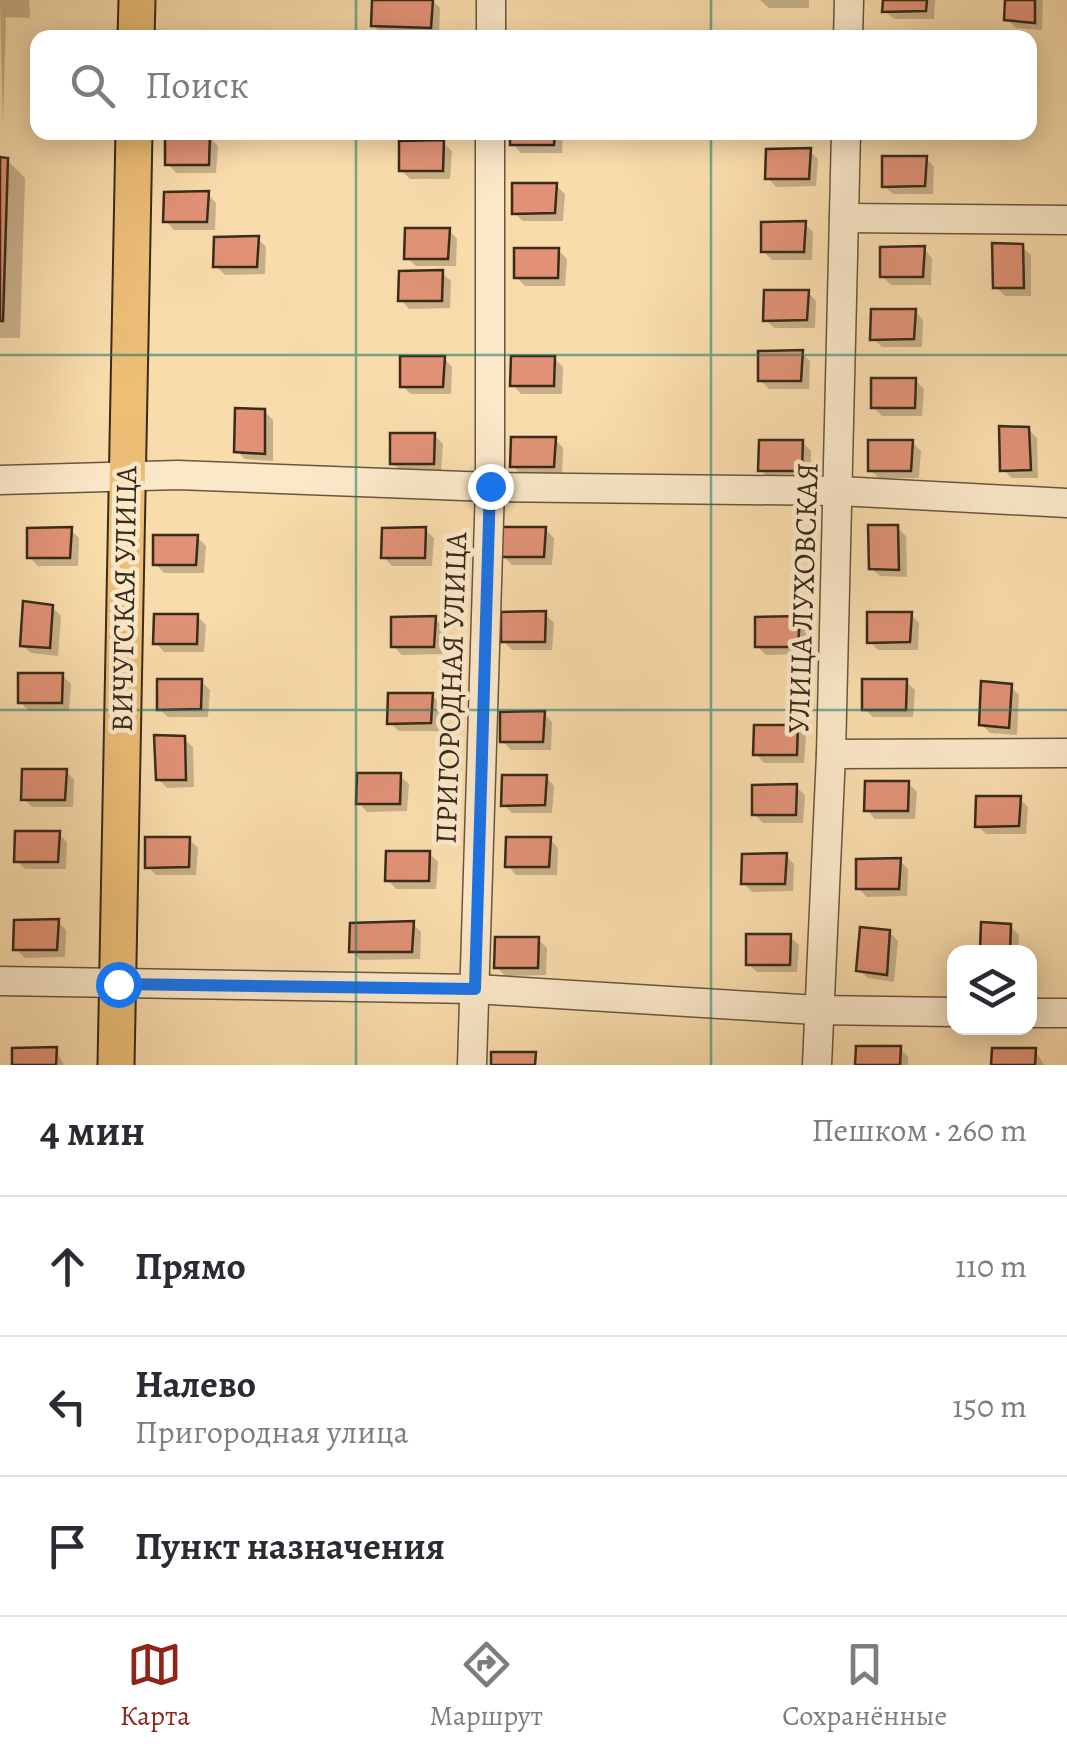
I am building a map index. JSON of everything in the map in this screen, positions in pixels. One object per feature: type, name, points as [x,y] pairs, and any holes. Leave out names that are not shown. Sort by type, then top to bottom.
[{"type":"main road","points":[[136,30],[137,0]]},
{"type":"main road","name":"ВИЧУГСКАЯ УЛИЦА","points":[[116,1065],[134,140]]},
{"type":"street","points":[[490,30],[491,0]]},
{"type":"street","points":[[848,30],[849,0]]},
{"type":"street","name":"ПРИГОРОДНАЯ УЛИЦА","points":[[472,1065],[490,486],[490,140]]},
{"type":"street","name":"УЛИЦА ЛУХОВСКАЯ","points":[[817,1065],[816,1010],[831,754],[846,140]]},
{"type":"street","points":[[844,218],[1067,220]]},
{"type":"street","points":[[0,480],[126,477],[839,491],[1067,503]]},
{"type":"street","points":[[831,754],[1067,752]]},
{"type":"street","points":[[0,981],[475,989],[816,1010],[947,1012]]},
{"type":"street","points":[[1037,1013],[1067,1013]]},
{"type":"building","points":[[372,0],[433,0],[431,28],[371,26]]},
{"type":"building","points":[[883,0],[927,0],[926,11],[882,12]]},
{"type":"building","points":[[1005,0],[1035,0],[1035,23],[1004,20]]},
{"type":"building","points":[[165,140],[210,140],[209,165],[165,165]]},
{"type":"building","points":[[444,140],[443,171],[399,171],[399,141]]},
{"type":"building","points":[[510,140],[554,140],[554,145],[510,145]]},
{"type":"building","points":[[811,148],[809,179],[765,179],[766,149]]},
{"type":"building","points":[[882,156],[927,156],[925,186],[882,187]]},
{"type":"building","points":[[0,157],[8,158],[3,321],[0,321]]},
{"type":"building","points":[[512,183],[557,183],[555,213],[512,214]]},
{"type":"building","points":[[209,191],[207,222],[163,222],[164,192]]},
{"type":"building","points":[[806,221],[804,252],[761,252],[761,222]]},
{"type":"building","points":[[405,228],[450,228],[448,259],[404,259]]},
{"type":"building","points":[[259,236],[257,267],[213,267],[214,237]]},
{"type":"building","points":[[992,243],[1023,244],[1024,288],[993,288]]},
{"type":"building","points":[[925,246],[923,277],[880,277],[880,247]]},
{"type":"building","points":[[514,248],[559,248],[558,278],[514,278]]},
{"type":"building","points":[[443,270],[442,301],[398,301],[399,271]]},
{"type":"building","points":[[764,290],[809,290],[807,320],[763,321]]},
{"type":"building","points":[[871,309],[916,309],[914,339],[870,340]]},
{"type":"building","points":[[803,350],[801,381],[758,381],[758,351]]},
{"type":"building","points":[[400,356],[445,356],[443,387],[400,387]]},
{"type":"building","points":[[511,356],[555,356],[554,386],[510,386]]},
{"type":"building","points":[[871,378],[916,378],[915,408],[871,408]]},
{"type":"building","points":[[235,408],[265,409],[265,454],[234,452]]},
{"type":"building","points":[[999,426],[1029,427],[1031,470],[1000,471]]},
{"type":"building","points":[[390,433],[435,433],[434,464],[390,464]]},
{"type":"building","points":[[511,437],[556,437],[554,467],[510,467]]},
{"type":"building","points":[[759,440],[803,440],[802,471],[758,471]]},
{"type":"building","points":[[868,440],[913,440],[911,471],[868,471]]},
{"type":"building","points":[[868,525],[898,525],[899,570],[869,569]]},
{"type":"building","points":[[72,527],[70,558],[27,558],[27,528]]},
{"type":"building","points":[[426,527],[425,558],[381,558],[382,528]]},
{"type":"building","points":[[501,527],[546,527],[544,557],[501,557]]},
{"type":"building","points":[[153,535],[198,535],[196,565],[153,565]]},
{"type":"building","points":[[23,601],[53,605],[50,648],[20,646]]},
{"type":"building","points":[[546,611],[545,642],[501,642],[501,612]]},
{"type":"building","points":[[867,612],[912,612],[910,642],[867,643]]},
{"type":"building","points":[[154,614],[198,614],[197,644],[153,644]]},
{"type":"building","points":[[436,616],[434,647],[391,647],[391,617]]},
{"type":"building","points":[[800,616],[798,647],[755,647],[755,617]]},
{"type":"building","points":[[18,673],[63,673],[62,703],[18,703]]},
{"type":"building","points":[[157,679],[202,679],[201,709],[157,710]]},
{"type":"building","points":[[862,679],[907,679],[906,710],[862,710]]},
{"type":"building","points":[[981,681],[1012,684],[1009,728],[979,725]]},
{"type":"building","points":[[388,693],[433,693],[431,723],[387,724]]},
{"type":"building","points":[[545,711],[543,742],[500,742],[500,712]]},
{"type":"building","points":[[754,725],[798,725],[797,755],[753,755]]},
{"type":"building","points":[[154,735],[185,736],[186,780],[156,780]]},
{"type":"building","points":[[22,769],[67,769],[65,800],[21,800]]},
{"type":"building","points":[[357,773],[401,773],[400,804],[356,804]]},
{"type":"building","points":[[502,775],[547,775],[545,805],[501,806]]},
{"type":"building","points":[[865,781],[909,781],[908,811],[864,811]]},
{"type":"building","points":[[797,784],[796,815],[752,815],[752,785]]},
{"type":"building","points":[[976,796],[1021,796],[1019,826],[975,827]]},
{"type":"building","points":[[15,831],[60,831],[58,862],[14,862]]},
{"type":"building","points":[[145,837],[190,837],[189,867],[145,868]]},
{"type":"building","points":[[506,837],[551,837],[549,867],[505,867]]},
{"type":"building","points":[[386,851],[430,851],[429,881],[385,881]]},
{"type":"building","points":[[787,853],[785,884],[741,884],[742,854]]},
{"type":"building","points":[[901,858],[899,889],[856,889],[856,859]]},
{"type":"building","points":[[59,919],[57,950],[13,950],[14,920]]},
{"type":"building","points":[[414,921],[412,952],[349,952],[350,923]]},
{"type":"building","points":[[981,922],[1011,924],[1010,945],[980,945]]},
{"type":"building","points":[[860,927],[890,930],[887,975],[856,971]]},
{"type":"building","points":[[746,934],[791,934],[790,965],[746,965]]},
{"type":"building","points":[[495,937],[539,937],[538,968],[494,968]]},
{"type":"building","points":[[856,1046],[901,1046],[900,1065],[855,1065]]},
{"type":"building","points":[[57,1047],[56,1065],[12,1065],[12,1048]]},
{"type":"building","points":[[992,1048],[1036,1048],[1035,1065],[991,1065]]},
{"type":"building","points":[[491,1052],[536,1052],[535,1065],[491,1065]]},
{"type":"route","points":[[118,984],[475,989],[490,486]]}]
